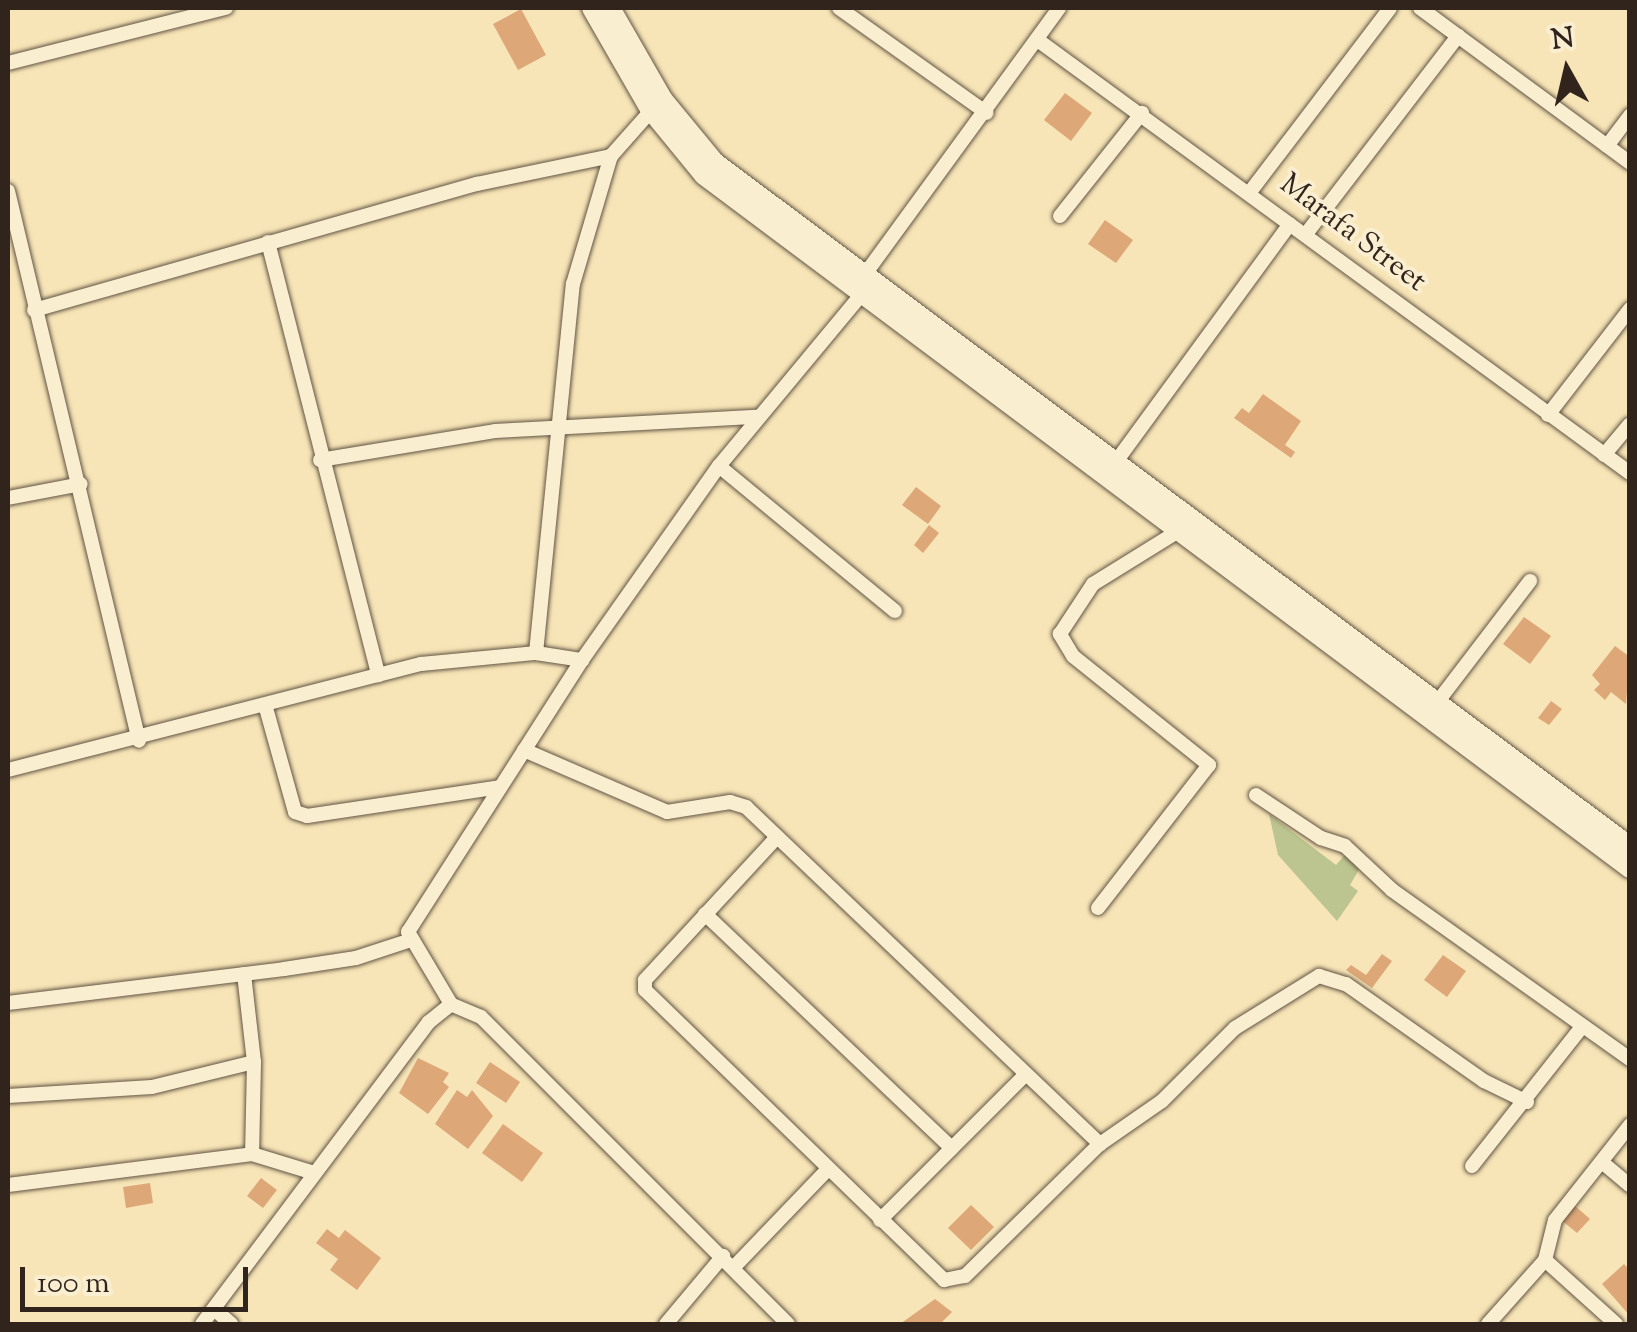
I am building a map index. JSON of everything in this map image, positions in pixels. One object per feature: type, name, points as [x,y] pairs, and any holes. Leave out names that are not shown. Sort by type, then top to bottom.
[{"type":"main road","points":[[592,8],[704,175],[1115,463],[1630,868]]},
{"type":"main road","points":[[610,8],[656,105]]},
{"type":"main road","points":[[861,286],[1180,530],[1239,564],[1630,847]]},
{"type":"street","points":[[8,64],[226,8]]},
{"type":"street","points":[[839,8],[986,113]]},
{"type":"street","points":[[8,1002],[356,958],[408,941],[582,660],[719,466],[861,286],[1059,8]]},
{"type":"street","points":[[1250,192],[1390,8]]},
{"type":"street","points":[[1420,8],[1630,163]]},
{"type":"street","points":[[1306,234],[1458,36]]},
{"type":"street","name":"Marafa Street","points":[[1039,41],[1630,474]]},
{"type":"street","points":[[536,653],[555,426],[573,284],[611,156],[656,105]]},
{"type":"street","points":[[1060,216],[1142,113]]},
{"type":"street","points":[[1607,146],[1630,115]]},
{"type":"street","points":[[34,310],[476,184],[611,156]]},
{"type":"street","points":[[8,191],[34,310],[81,484],[139,741]]},
{"type":"street","points":[[1115,463],[1290,224]]},
{"type":"street","points":[[268,242],[320,460],[378,675]]},
{"type":"street","points":[[1548,414],[1630,309]]},
{"type":"street","points":[[320,460],[555,426],[757,416]]},
{"type":"street","points":[[1604,454],[1630,424]]},
{"type":"street","points":[[719,466],[895,611]]},
{"type":"street","points":[[8,498],[81,484]]},
{"type":"street","points":[[1098,908],[1209,766],[1073,656],[1060,634],[1092,584],[1180,530]]},
{"type":"street","points":[[1436,704],[1530,580]]},
{"type":"street","points":[[8,770],[139,741],[378,675],[536,653],[582,660]]},
{"type":"street","points":[[266,708],[295,812],[500,787]]},
{"type":"street","points":[[524,750],[667,812],[730,802],[746,807],[1100,1144]]},
{"type":"street","points":[[1256,795],[1321,838],[1345,846],[1392,890],[1630,1060]]},
{"type":"street","points":[[777,837],[645,980],[644,990],[880,1220],[955,1283],[1100,1144],[1162,1101],[1246,1020],[1325,975],[1526,1102]]},
{"type":"street","points":[[706,914],[952,1148]]},
{"type":"street","points":[[408,941],[451,1004],[481,1016],[788,1324]]},
{"type":"street","points":[[244,974],[254,1062],[252,1154]]},
{"type":"street","points":[[202,1324],[429,1022],[451,1004]]},
{"type":"street","points":[[1472,1166],[1581,1028]]},
{"type":"street","points":[[8,1096],[152,1087],[254,1062]]},
{"type":"street","points":[[880,1220],[1026,1074]]},
{"type":"street","points":[[1488,1324],[1545,1260],[1555,1220],[1604,1163],[1630,1124]]},
{"type":"street","points":[[8,1185],[252,1154],[314,1173]]},
{"type":"street","points":[[1604,1163],[1630,1186]]},
{"type":"street","points":[[666,1324],[828,1170]]},
{"type":"street","points":[[1545,1260],[1616,1324]]},
{"type":"street","points":[[214,1309],[231,1324]]},
{"type":"green space","points":[[1269,814],[1336,865],[1349,850],[1364,861],[1350,885],[1358,891],[1337,921],[1278,855]]},
{"type":"building","points":[[521,9],[546,55],[518,70],[493,24]]},
{"type":"building","points":[[1065,93],[1092,113],[1071,141],[1044,120]]},
{"type":"building","points":[[1105,220],[1133,240],[1116,263],[1088,244]]},
{"type":"building","points":[[1263,394],[1301,421],[1285,445],[1295,452],[1291,458],[1234,418],[1242,408],[1249,413]]},
{"type":"building","points":[[916,487],[941,506],[928,524],[902,505]]},
{"type":"building","points":[[929,525],[939,533],[923,553],[914,545]]},
{"type":"building","points":[[1524,617],[1551,636],[1530,664],[1503,644]]},
{"type":"building","points":[[1615,646],[1630,657],[1626,704],[1611,692],[1605,700],[1594,690],[1600,684],[1592,675]]},
{"type":"building","points":[[1551,701],[1562,709],[1549,725],[1538,718]]},
{"type":"building","points":[[1382,954],[1392,961],[1372,988],[1346,970],[1351,965],[1366,975]]},
{"type":"building","points":[[1443,955],[1466,971],[1447,997],[1424,980]]},
{"type":"building","points":[[418,1058],[449,1073],[443,1082],[449,1087],[428,1114],[399,1093]]},
{"type":"building","points":[[490,1062],[520,1082],[506,1103],[476,1083]]},
{"type":"building","points":[[457,1090],[467,1097],[472,1090],[493,1116],[468,1149],[435,1124]]},
{"type":"building","points":[[503,1124],[543,1153],[522,1182],[482,1153]]},
{"type":"building","points":[[261,1178],[277,1190],[263,1208],[247,1196]]},
{"type":"building","points":[[150,1183],[153,1203],[126,1208],[123,1187]]},
{"type":"building","points":[[971,1205],[994,1227],[971,1250],[948,1228]]},
{"type":"building","points":[[1574,1205],[1590,1219],[1577,1233],[1560,1219]]},
{"type":"building","points":[[327,1229],[339,1238],[345,1230],[381,1258],[357,1290],[330,1270],[338,1259],[316,1243]]},
{"type":"building","points":[[1624,1264],[1630,1270],[1630,1316],[1602,1284]]},
{"type":"building","points":[[935,1299],[952,1312],[940,1324],[900,1324]]}]
